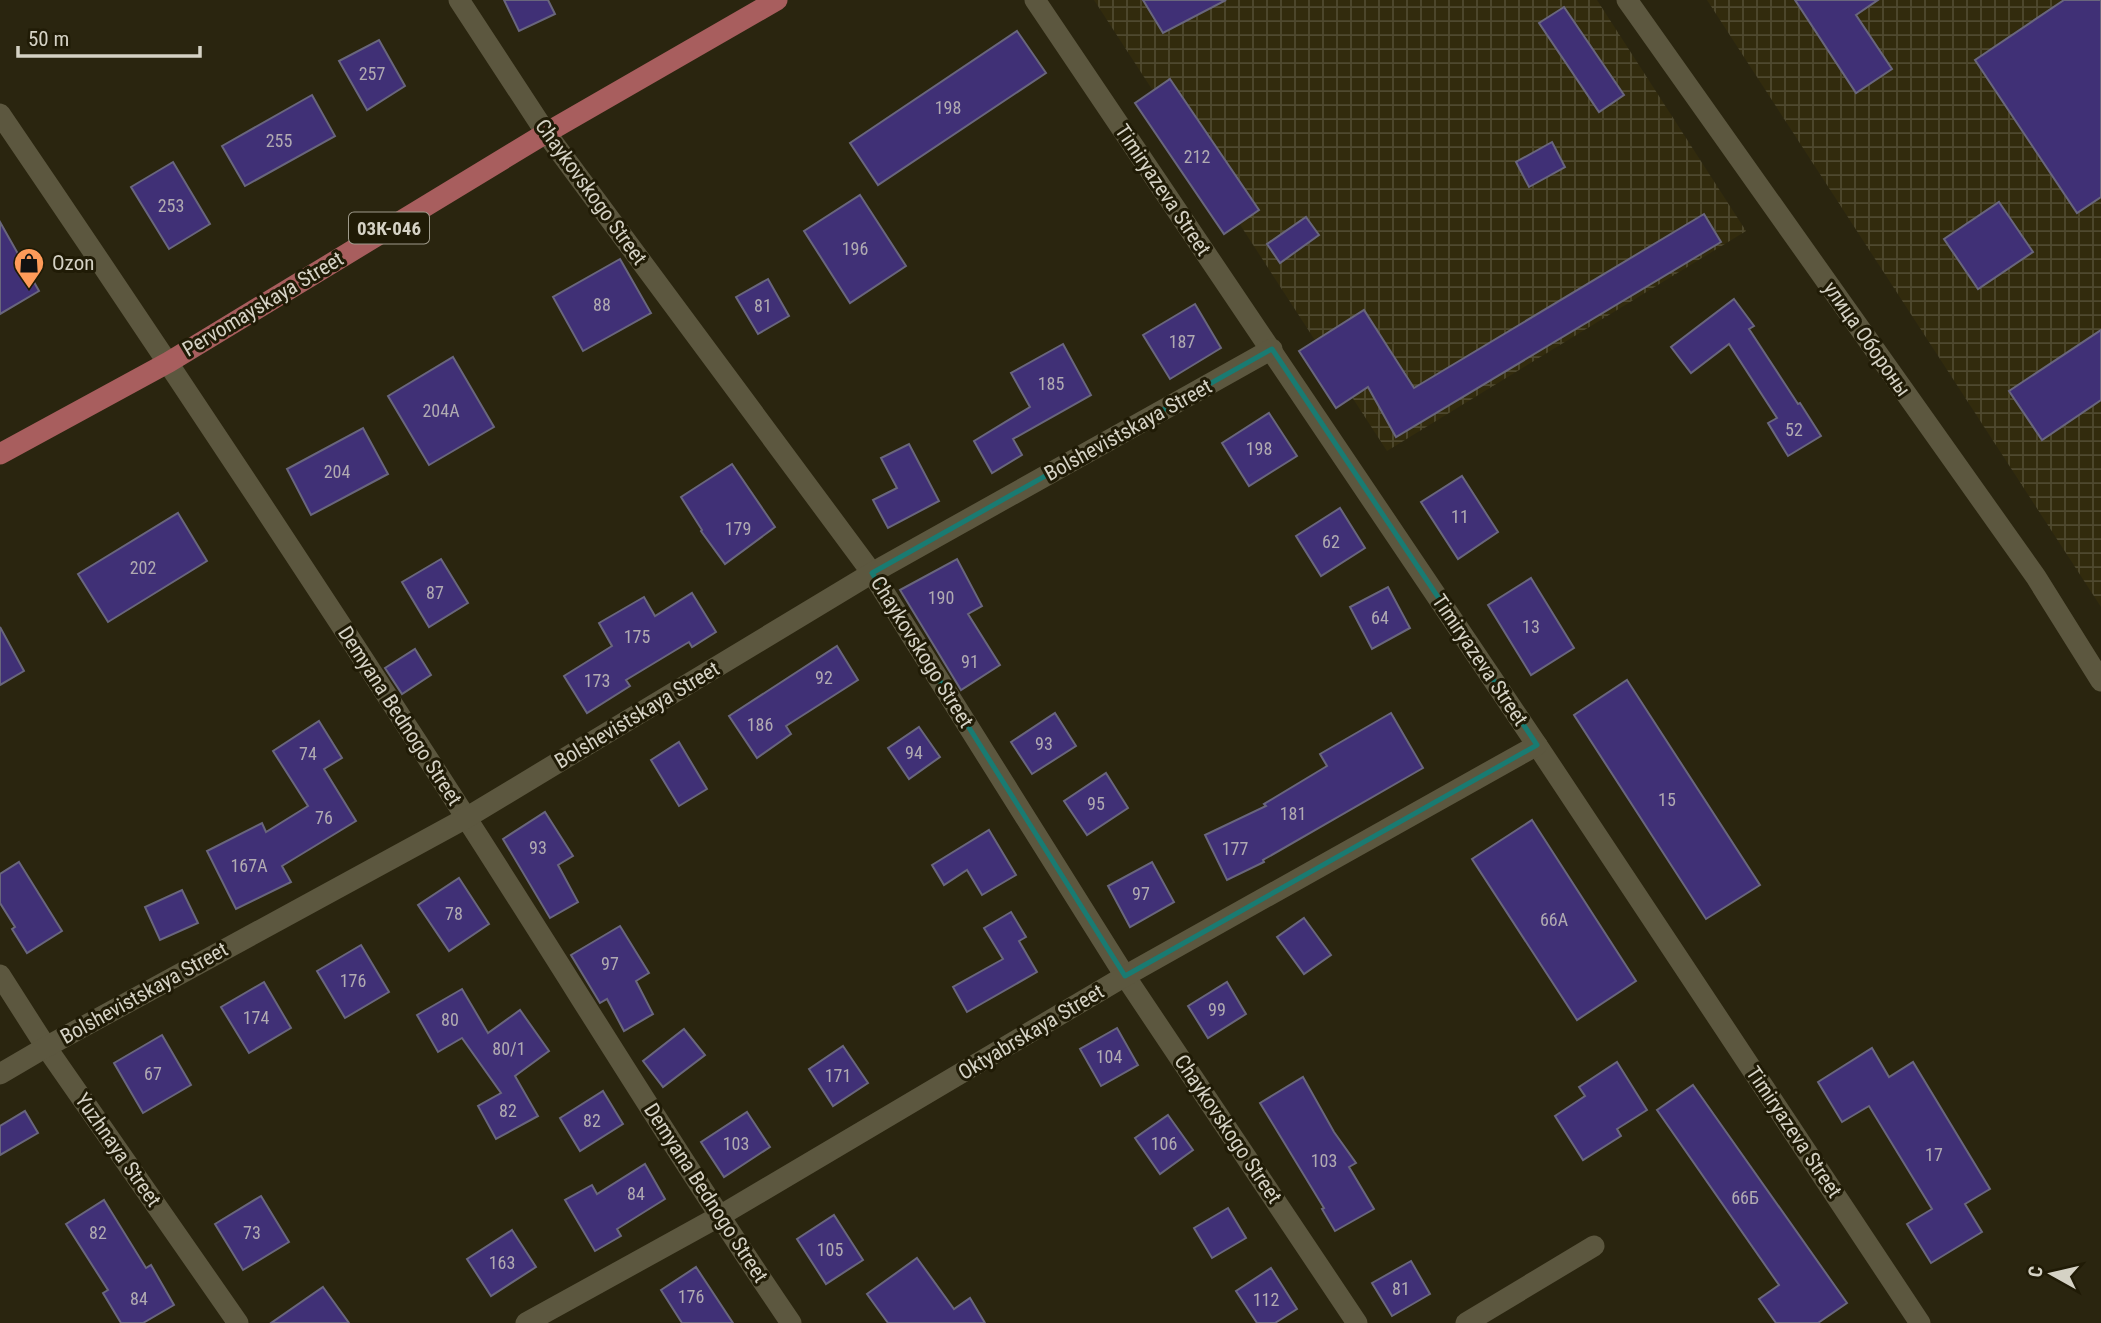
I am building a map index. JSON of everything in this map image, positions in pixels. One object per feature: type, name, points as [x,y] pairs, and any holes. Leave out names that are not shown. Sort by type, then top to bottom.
[{"type":"main road","name":"Pervomayskaya Street","points":[[0,454],[169,362],[546,133],[777,0]]},
{"type":"street","name":"Chaykovskogo Street","points":[[459,0],[546,133],[872,573],[1125,976],[1357,1323]]},
{"type":"street","name":"Timiryazeva Street","points":[[1035,0],[1538,745],[1920,1323]]},
{"type":"street","name":"улица Обороны","points":[[1631,2],[2036,577],[2101,681]]},
{"type":"street","name":"Demyana Bednogo Street","points":[[0,114],[169,362],[466,818],[718,1217],[791,1323]]},
{"type":"street","name":"Bolshevistskaya Street","points":[[0,1074],[466,818],[872,573],[1272,349]]},
{"type":"street","name":"Oktyabrskaya Street","points":[[526,1323],[718,1217],[1125,976],[1538,745]]},
{"type":"street","name":"Yuzhnaya Street","points":[[0,975],[46,1047],[237,1323]]},
{"type":"street","points":[[1466,1323],[1594,1246]]},
{"type":"highlighted area","points":[[1272,349],[1537,745],[1125,976],[872,573]]},
{"type":"shaded area","points":[[1094,0],[1597,0],[1746,231],[1387,451]]},
{"type":"shaded area","points":[[1707,0],[2101,0],[2101,607]]},
{"type":"building","points":[[504,0],[548,0],[555,14],[519,31]]},
{"type":"building","points":[[1143,0],[1226,0],[1163,33]]},
{"type":"building","points":[[1795,0],[1878,0],[1856,15],[1892,69],[1856,93]]},
{"type":"building","points":[[2064,0],[2101,0],[2101,197],[2077,213],[1975,60]]},
{"type":"building","points":[[1564,7],[1624,95],[1599,112],[1539,23]]},
{"type":"building","points":[[1017,31],[1046,73],[878,185],[850,143]]},
{"type":"building","points":[[379,40],[405,86],[367,110],[339,61]]},
{"type":"building","points":[[1170,79],[1259,210],[1224,234],[1135,103]]},
{"type":"building","points":[[312,95],[335,136],[245,186],[222,146]]},
{"type":"building","points":[[1552,142],[1565,167],[1529,187],[1516,162]]},
{"type":"building","points":[[173,162],[210,224],[169,249],[131,187]]},
{"type":"building","points":[[860,195],[906,266],[850,303],[804,231]]},
{"type":"building","points":[[1999,202],[2033,252],[1978,289],[1944,239]]},
{"type":"building","points":[[1704,214],[1721,242],[1396,437],[1368,387],[1336,408],[1299,351],[1364,310],[1414,388]]},
{"type":"building","points":[[1306,217],[1319,235],[1280,263],[1267,244]]},
{"type":"building","points":[[0,222],[39,291],[0,314]]},
{"type":"building","points":[[620,259],[651,313],[583,351],[553,297]]},
{"type":"building","points":[[768,279],[789,316],[758,334],[736,297]]},
{"type":"building","points":[[1734,299],[1754,326],[1749,329],[1821,436],[1788,456],[1768,423],[1777,418],[1729,344],[1691,373],[1671,347]]},
{"type":"building","points":[[1195,304],[1221,348],[1170,379],[1143,335]]},
{"type":"building","points":[[2101,330],[2101,400],[2042,440],[2009,391]]},
{"type":"building","points":[[1063,344],[1091,395],[1013,439],[1022,455],[992,473],[974,441],[1030,407],[1011,373]]},
{"type":"building","points":[[453,357],[494,427],[429,465],[388,396]]},
{"type":"building","points":[[1269,413],[1297,456],[1249,486],[1222,443]]},
{"type":"building","points":[[363,428],[388,474],[311,515],[287,469]]},
{"type":"building","points":[[909,444],[939,501],[888,528],[873,500],[897,488],[881,458]]},
{"type":"building","points":[[732,464],[775,527],[725,564],[681,497]]},
{"type":"building","points":[[1462,476],[1498,532],[1458,559],[1421,502]]},
{"type":"building","points":[[1340,508],[1365,548],[1321,576],[1296,536]]},
{"type":"building","points":[[178,513],[207,561],[108,622],[78,574]]},
{"type":"building","points":[[441,559],[468,603],[429,627],[402,582]]},
{"type":"building","points":[[957,559],[982,606],[968,614],[1000,665],[961,690],[900,590]]},
{"type":"building","points":[[1531,578],[1574,648],[1531,675],[1488,605]]},
{"type":"building","points":[[1388,587],[1410,628],[1372,649],[1350,607]]},
{"type":"building","points":[[692,593],[716,632],[692,647],[689,642],[626,680],[630,686],[587,713],[564,676],[612,646],[599,623],[644,597],[655,616]]},
{"type":"building","points":[[0,627],[24,671],[0,685]]},
{"type":"building","points":[[837,646],[858,680],[786,726],[791,734],[757,758],[729,716]]},
{"type":"building","points":[[415,649],[431,675],[402,694],[385,668]]},
{"type":"building","points":[[1627,680],[1760,885],[1706,919],[1574,715]]},
{"type":"building","points":[[1055,713],[1076,746],[1032,774],[1011,742]]},
{"type":"building","points":[[1391,713],[1423,768],[1263,860],[1264,862],[1227,880],[1205,835],[1266,806],[1264,804],[1327,766],[1320,754]]},
{"type":"building","points":[[319,721],[342,758],[324,769],[356,821],[282,866],[291,882],[236,909],[207,851],[262,823],[266,832],[308,806],[273,751]]},
{"type":"building","points":[[919,727],[940,757],[909,779],[888,748]]},
{"type":"building","points":[[679,742],[707,789],[679,806],[651,760]]},
{"type":"building","points":[[1106,773],[1128,808],[1087,835],[1064,801]]},
{"type":"building","points":[[545,812],[573,856],[558,865],[578,902],[550,918],[503,839]]},
{"type":"building","points":[[1532,820],[1636,981],[1577,1020],[1472,859]]},
{"type":"building","points":[[989,830],[1016,875],[982,895],[967,870],[944,885],[932,865]]},
{"type":"building","points":[[19,862],[62,931],[27,953],[0,903],[0,874]]},
{"type":"building","points":[[1152,862],[1174,902],[1130,927],[1108,886]]},
{"type":"building","points":[[459,878],[489,924],[449,951],[418,905]]},
{"type":"building","points":[[182,890],[198,923],[160,940],[145,907]]},
{"type":"building","points":[[1011,912],[1026,937],[1019,941],[1037,972],[967,1012],[953,987],[1003,959],[984,928]]},
{"type":"building","points":[[1304,918],[1331,955],[1304,974],[1277,937]]},
{"type":"building","points":[[620,926],[649,973],[636,981],[653,1014],[624,1031],[607,999],[600,1003],[571,955]]},
{"type":"building","points":[[361,945],[389,992],[345,1018],[317,971]]},
{"type":"building","points":[[264,982],[291,1028],[249,1053],[221,1007]]},
{"type":"building","points":[[1227,982],[1246,1014],[1208,1038],[1188,1006]]},
{"type":"building","points":[[462,989],[488,1033],[520,1010],[549,1051],[515,1076],[538,1116],[496,1139],[478,1106],[501,1093],[462,1038],[438,1052],[417,1015]]},
{"type":"building","points":[[1117,1028],[1138,1065],[1101,1086],[1080,1049]]},
{"type":"building","points":[[684,1029],[705,1055],[663,1087],[643,1061]]},
{"type":"building","points":[[162,1035],[191,1085],[143,1113],[114,1063]]},
{"type":"building","points":[[843,1046],[868,1083],[833,1106],[809,1069]]},
{"type":"building","points":[[1872,1048],[1889,1077],[1913,1062],[1990,1189],[1965,1204],[1982,1232],[1931,1263],[1907,1224],[1932,1209],[1869,1106],[1842,1122],[1818,1082]]},
{"type":"building","points":[[1617,1062],[1647,1110],[1617,1129],[1621,1136],[1583,1160],[1555,1116],[1585,1096],[1579,1087]]},
{"type":"building","points":[[1303,1077],[1334,1132],[1356,1163],[1349,1167],[1374,1209],[1335,1231],[1322,1209],[1324,1208],[1260,1103]]},
{"type":"building","points":[[1693,1085],[1847,1303],[1818,1323],[1776,1323],[1759,1299],[1779,1285],[1657,1110]]},
{"type":"building","points":[[603,1091],[623,1124],[580,1151],[560,1118]]},
{"type":"building","points":[[25,1111],[38,1133],[0,1155],[0,1126]]},
{"type":"building","points":[[747,1112],[770,1147],[724,1177],[701,1142]]},
{"type":"building","points":[[1168,1115],[1193,1150],[1160,1174],[1135,1138]]},
{"type":"building","points":[[645,1164],[665,1199],[617,1229],[621,1236],[595,1251],[565,1200],[592,1185],[597,1194]]},
{"type":"building","points":[[261,1196],[289,1242],[243,1270],[215,1224]]},
{"type":"building","points":[[104,1200],[146,1268],[151,1265],[174,1305],[143,1323],[121,1323],[103,1293],[108,1290],[66,1224]]},
{"type":"building","points":[[1228,1208],[1246,1238],[1212,1258],[1194,1228]]},
{"type":"building","points":[[834,1215],[863,1260],[826,1284],[797,1239]]},
{"type":"building","points":[[512,1230],[536,1267],[491,1296],[467,1259]]},
{"type":"building","points":[[917,1258],[954,1309],[970,1298],[985,1323],[888,1323],[867,1294]]},
{"type":"building","points":[[1411,1261],[1430,1294],[1392,1316],[1372,1283]]},
{"type":"building","points":[[696,1267],[733,1323],[682,1323],[661,1290]]},
{"type":"building","points":[[1271,1268],[1297,1309],[1275,1323],[1257,1323],[1236,1291]]},
{"type":"building","points":[[323,1287],[349,1323],[271,1323]]},
{"type":"place","name":"Ozon","points":[[29,290]]}]
